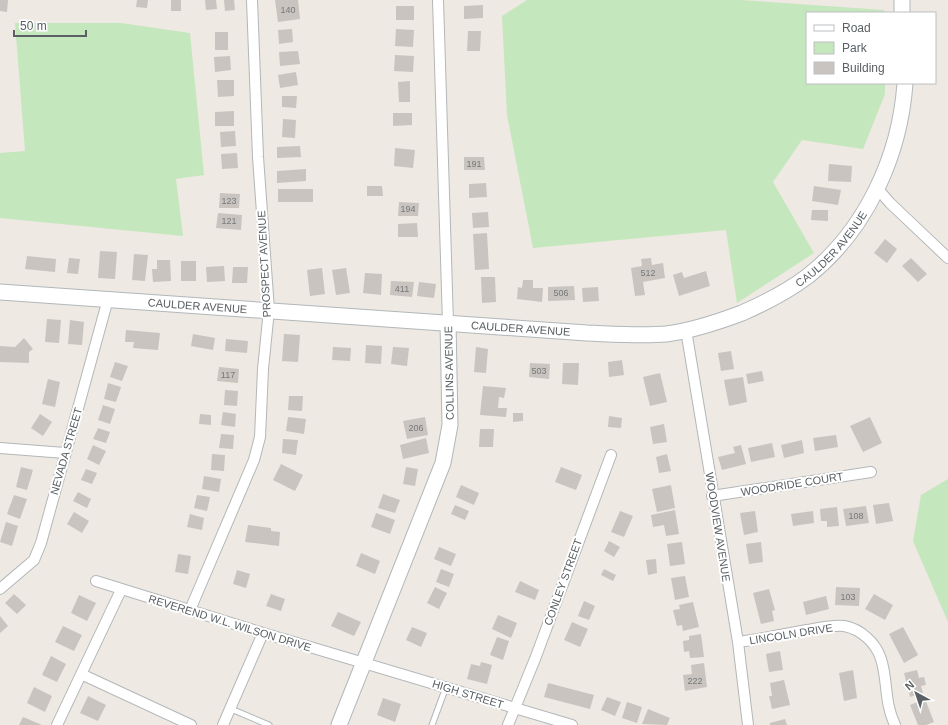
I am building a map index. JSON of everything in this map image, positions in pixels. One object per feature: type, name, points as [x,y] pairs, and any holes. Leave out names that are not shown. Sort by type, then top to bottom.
[{"type":"street","name":"PROSPECT AVENUE","points":[[190,610],[258,448],[269,310],[258,164],[252,0]]},
{"type":"street","name":"COLLINS AVENUE","points":[[339,725],[444,463],[450,425],[438,0]]},
{"type":"street","points":[[902,0],[902,12]]},
{"type":"street","name":"CAULDER AVENUE","points":[[0,292],[626,334],[666,334],[686,330],[715,322],[755,307],[784,291],[807,277],[821,265],[846,237],[877,188],[896,138],[901,117],[904,84]]},
{"type":"street","points":[[877,188],[890,203],[948,258]]},
{"type":"street","name":"NEVADA STREET","points":[[0,589],[34,560],[41,543],[108,299]]},
{"type":"street","name":"WOODVIEW AVENUE","points":[[686,330],[712,496],[738,642],[748,725]]},
{"type":"street","points":[[0,448],[65,453]]},
{"type":"street","name":"CONLEY STREET","points":[[508,725],[610,455]]},
{"type":"street","name":"WOODRIDE COURT","points":[[712,496],[871,472]]},
{"type":"street","name":"REVEREND W.L. WILSON DRIVE","points":[[96,581],[263,634],[365,662]]},
{"type":"street","points":[[57,725],[121,590]]},
{"type":"street","name":"LINCOLN DRIVE","points":[[738,642],[844,626],[864,635],[878,650],[882,660],[888,704],[895,725]]},
{"type":"street","points":[[223,725],[263,634]]},
{"type":"street","name":"HIGH STREET","points":[[365,662],[572,725]]},
{"type":"street","points":[[81,674],[186,724]]},
{"type":"lane","points":[[432,725],[446,687]]},
{"type":"lane","points":[[231,709],[269,725]]},
{"type":"green space","points":[[527,0],[741,0],[884,10],[884,12],[806,12],[806,84],[885,84],[885,94],[863,149],[802,140],[773,182],[814,253],[737,303],[726,230],[533,248],[507,115],[502,16]]},
{"type":"green space","points":[[15,23],[121,23],[190,33],[204,175],[176,179],[183,236],[0,218],[0,153],[25,151]]},
{"type":"green space","points":[[948,479],[948,622],[913,541],[921,495]]},
{"type":"building","points":[[0,0],[8,0],[7,12],[0,11]]},
{"type":"building","points":[[137,0],[148,0],[147,8],[136,7]]},
{"type":"building","points":[[171,0],[181,0],[181,11],[171,11]]},
{"type":"building","points":[[205,0],[216,0],[217,9],[206,10]]},
{"type":"building","points":[[224,0],[234,0],[235,10],[225,11]]},
{"type":"building","points":[[275,0],[298,0],[300,19],[278,22]]},
{"type":"building","points":[[483,5],[483,18],[464,19],[464,6]]},
{"type":"building","points":[[396,6],[414,6],[414,20],[396,20]]},
{"type":"building","points":[[292,29],[293,42],[279,44],[278,30]]},
{"type":"building","points":[[396,29],[414,30],[413,47],[395,46]]},
{"type":"building","points":[[468,31],[481,31],[480,51],[467,51]]},
{"type":"building","points":[[215,32],[228,32],[228,50],[215,50]]},
{"type":"building","points":[[298,51],[300,64],[280,66],[279,52]]},
{"type":"building","points":[[395,55],[414,56],[413,72],[394,71]]},
{"type":"building","points":[[230,56],[231,70],[215,72],[214,57]]},
{"type":"building","points":[[296,72],[298,85],[280,88],[278,75]]},
{"type":"building","points":[[217,80],[234,80],[234,96],[218,97]]},
{"type":"building","points":[[410,81],[410,102],[399,102],[398,82]]},
{"type":"building","points":[[282,96],[297,96],[296,108],[282,107]]},
{"type":"building","points":[[234,111],[234,126],[215,126],[215,112]]},
{"type":"building","points":[[393,113],[412,113],[412,125],[393,126]]},
{"type":"building","points":[[283,119],[296,120],[295,138],[282,137]]},
{"type":"building","points":[[235,131],[236,146],[221,147],[220,132]]},
{"type":"building","points":[[300,146],[301,157],[277,158],[277,147]]},
{"type":"building","points":[[395,148],[415,150],[413,168],[394,166]]},
{"type":"building","points":[[237,153],[238,168],[222,169],[221,154]]},
{"type":"building","points":[[464,157],[484,157],[485,170],[464,170]]},
{"type":"building","points":[[829,164],[852,166],[851,182],[828,181]]},
{"type":"building","points":[[306,169],[306,181],[277,183],[277,171]]},
{"type":"building","points":[[486,183],[487,197],[469,198],[469,184]]},
{"type":"building","points":[[367,186],[382,186],[383,196],[367,196]]},
{"type":"building","points":[[814,186],[841,190],[838,205],[812,201]]},
{"type":"building","points":[[278,189],[313,189],[313,202],[278,202]]},
{"type":"building","points":[[220,193],[240,194],[239,208],[219,208]]},
{"type":"building","points":[[399,202],[419,203],[418,216],[398,216]]},
{"type":"building","points":[[812,210],[828,210],[828,221],[811,220]]},
{"type":"building","points":[[488,212],[489,227],[473,228],[472,213]]},
{"type":"building","points":[[218,213],[242,215],[241,230],[216,228]]},
{"type":"building","points":[[417,223],[418,237],[398,237],[398,224]]},
{"type":"building","points":[[487,233],[489,269],[475,270],[473,234]]},
{"type":"building","points":[[885,239],[897,249],[887,263],[874,253]]},
{"type":"building","points":[[100,251],[117,252],[115,279],[98,278]]},
{"type":"building","points":[[134,254],[148,255],[145,281],[132,280]]},
{"type":"building","points":[[27,256],[56,259],[55,272],[25,269]]},
{"type":"building","points":[[69,258],[80,259],[78,274],[67,273]]},
{"type":"building","points":[[651,258],[652,265],[663,263],[665,278],[643,282],[645,295],[635,296],[631,268],[642,266],[641,259]]},
{"type":"building","points":[[911,258],[927,274],[918,282],[902,266]]},
{"type":"building","points":[[157,260],[170,260],[171,281],[153,282],[152,269],[157,269]]},
{"type":"building","points":[[181,261],[196,261],[196,281],[181,281]]},
{"type":"building","points":[[224,266],[225,281],[207,282],[206,267]]},
{"type":"building","points":[[233,267],[248,267],[247,283],[232,283]]},
{"type":"building","points":[[322,268],[325,294],[310,296],[307,270]]},
{"type":"building","points":[[346,268],[350,293],[336,295],[332,270]]},
{"type":"building","points":[[706,271],[710,286],[679,296],[673,275],[682,272],[684,278]]},
{"type":"building","points":[[365,273],[382,274],[381,295],[363,293]]},
{"type":"building","points":[[481,277],[495,277],[496,302],[482,303]]},
{"type":"building","points":[[523,280],[533,280],[533,288],[543,288],[542,302],[517,299],[518,287],[522,288]]},
{"type":"building","points":[[391,281],[414,282],[412,297],[390,295]]},
{"type":"building","points":[[419,282],[436,284],[434,298],[417,296]]},
{"type":"building","points":[[574,286],[575,300],[548,301],[548,287]]},
{"type":"building","points":[[598,287],[599,301],[583,302],[582,288]]},
{"type":"building","points":[[47,319],[61,320],[59,343],[45,342]]},
{"type":"building","points":[[70,320],[84,322],[82,345],[68,344]]},
{"type":"building","points":[[126,330],[160,333],[158,350],[133,348],[134,342],[125,342]]},
{"type":"building","points":[[193,334],[215,338],[213,350],[191,346]]},
{"type":"building","points":[[284,334],[300,335],[298,362],[282,361]]},
{"type":"building","points":[[24,338],[33,349],[29,352],[29,363],[0,362],[0,346],[15,347]]},
{"type":"building","points":[[226,339],[248,341],[247,353],[225,351]]},
{"type":"building","points":[[366,345],[382,346],[381,364],[365,363]]},
{"type":"building","points":[[333,347],[351,348],[350,361],[332,360]]},
{"type":"building","points":[[393,347],[409,348],[407,366],[391,364]]},
{"type":"building","points":[[476,347],[488,349],[486,373],[474,372]]},
{"type":"building","points":[[731,351],[734,369],[721,371],[718,353]]},
{"type":"building","points":[[622,360],[624,375],[609,377],[608,362]]},
{"type":"building","points":[[115,362],[128,366],[122,381],[110,377]]},
{"type":"building","points":[[530,363],[550,364],[549,379],[529,377]]},
{"type":"building","points":[[563,363],[579,363],[578,385],[562,384]]},
{"type":"building","points":[[219,367],[239,369],[238,383],[217,381]]},
{"type":"building","points":[[762,371],[764,381],[748,384],[746,374]]},
{"type":"building","points":[[660,373],[667,402],[650,406],[643,377]]},
{"type":"building","points":[[743,377],[747,402],[729,406],[724,380]]},
{"type":"building","points":[[48,379],[60,382],[55,407],[42,404]]},
{"type":"building","points":[[108,383],[121,387],[116,402],[104,399]]},
{"type":"building","points":[[483,386],[506,388],[504,398],[499,397],[498,408],[507,408],[506,417],[480,415]]},
{"type":"building","points":[[225,390],[238,391],[237,406],[224,405]]},
{"type":"building","points":[[289,396],[303,396],[302,411],[288,410]]},
{"type":"building","points":[[103,405],[115,409],[110,424],[98,420]]},
{"type":"building","points":[[223,412],[236,414],[235,427],[221,425]]},
{"type":"building","points":[[513,413],[523,413],[523,421],[513,422]]},
{"type":"building","points":[[40,414],[52,422],[43,436],[31,428]]},
{"type":"building","points":[[200,414],[211,415],[211,425],[199,424]]},
{"type":"building","points":[[609,416],[622,418],[621,428],[608,427]]},
{"type":"building","points":[[288,417],[306,419],[304,434],[286,431]]},
{"type":"building","points":[[425,417],[428,435],[407,439],[403,421]]},
{"type":"building","points":[[870,417],[882,443],[863,452],[850,426]]},
{"type":"building","points":[[664,424],[667,442],[653,444],[650,427]]},
{"type":"building","points":[[98,428],[110,432],[106,443],[93,439]]},
{"type":"building","points":[[480,429],[494,429],[493,447],[479,447]]},
{"type":"building","points":[[221,434],[234,435],[233,449],[219,448]]},
{"type":"building","points":[[836,435],[838,447],[815,451],[813,438]]},
{"type":"building","points":[[426,438],[429,453],[403,459],[400,445]]},
{"type":"building","points":[[283,439],[298,440],[296,455],[282,453]]},
{"type":"building","points":[[802,440],[804,453],[784,458],[781,445]]},
{"type":"building","points":[[772,443],[775,457],[751,462],[748,448]]},
{"type":"building","points":[[93,445],[106,451],[99,465],[87,459]]},
{"type":"building","points":[[741,445],[746,464],[722,470],[718,457],[735,453],[733,447]]},
{"type":"building","points":[[212,454],[225,455],[224,471],[211,470]]},
{"type":"building","points":[[667,454],[671,471],[659,473],[656,457]]},
{"type":"building","points":[[281,464],[303,475],[295,491],[273,480]]},
{"type":"building","points":[[21,467],[33,470],[27,490],[16,487]]},
{"type":"building","points":[[406,467],[418,469],[415,486],[403,484]]},
{"type":"building","points":[[561,467],[582,475],[576,490],[555,482]]},
{"type":"building","points":[[86,469],[97,473],[92,484],[81,480]]},
{"type":"building","points":[[204,476],[221,479],[219,492],[202,489]]},
{"type":"building","points":[[461,485],[479,493],[474,505],[456,497]]},
{"type":"building","points":[[671,485],[675,508],[657,512],[652,489]]},
{"type":"building","points":[[78,492],[91,499],[87,508],[73,501]]},
{"type":"building","points":[[383,494],[400,500],[395,513],[378,508]]},
{"type":"building","points":[[14,495],[27,499],[20,519],[7,514]]},
{"type":"building","points":[[197,495],[210,497],[207,511],[194,508]]},
{"type":"building","points":[[889,503],[893,521],[876,524],[873,505]]},
{"type":"building","points":[[455,505],[469,511],[465,520],[451,514]]},
{"type":"building","points":[[866,506],[869,523],[846,526],[843,509]]},
{"type":"building","points":[[837,507],[839,526],[827,527],[827,521],[821,521],[820,509]]},
{"type":"building","points":[[675,510],[679,534],[666,536],[664,525],[653,527],[651,515]]},
{"type":"building","points":[[620,511],[633,516],[624,537],[611,532]]},
{"type":"building","points":[[755,511],[758,532],[744,535],[740,513]]},
{"type":"building","points":[[813,511],[814,523],[793,526],[791,514]]},
{"type":"building","points":[[74,512],[89,521],[82,533],[67,524]]},
{"type":"building","points":[[376,513],[395,520],[390,534],[371,527]]},
{"type":"building","points":[[190,514],[204,518],[202,530],[187,527]]},
{"type":"building","points":[[6,522],[18,526],[12,546],[0,542]]},
{"type":"building","points":[[248,525],[271,528],[271,531],[280,532],[279,546],[245,542]]},
{"type":"building","points":[[609,541],[620,547],[614,557],[604,551]]},
{"type":"building","points":[[682,542],[685,564],[670,566],[667,544]]},
{"type":"building","points":[[761,542],[763,562],[749,564],[746,544]]},
{"type":"building","points":[[439,547],[456,554],[451,566],[434,559]]},
{"type":"building","points":[[361,553],[380,561],[375,574],[356,566]]},
{"type":"building","points":[[178,554],[191,556],[188,574],[175,572]]},
{"type":"building","points":[[656,559],[657,573],[648,575],[646,560]]},
{"type":"building","points":[[441,569],[454,574],[449,587],[436,582]]},
{"type":"building","points":[[604,569],[616,575],[613,581],[601,575]]},
{"type":"building","points":[[237,570],[250,574],[246,588],[233,584]]},
{"type":"building","points":[[685,576],[689,597],[675,600],[671,578]]},
{"type":"building","points":[[520,581],[539,590],[535,600],[515,592]]},
{"type":"building","points":[[435,587],[447,593],[439,609],[427,603]]},
{"type":"building","points":[[836,587],[860,588],[859,606],[835,605]]},
{"type":"building","points":[[769,589],[775,610],[772,611],[774,621],[761,624],[753,593]]},
{"type":"building","points":[[14,594],[26,605],[17,614],[5,603]]},
{"type":"building","points":[[271,594],[285,599],[281,611],[266,606]]},
{"type":"building","points":[[874,594],[893,605],[885,620],[865,609]]},
{"type":"building","points":[[79,595],[96,603],[87,621],[71,613]]},
{"type":"building","points":[[826,596],[829,609],[806,615],[803,602]]},
{"type":"building","points":[[584,601],[595,606],[589,620],[578,616]]},
{"type":"building","points":[[693,602],[699,627],[683,631],[682,625],[677,626],[673,610],[680,609],[679,605]]},
{"type":"building","points":[[338,612],[361,622],[354,636],[331,626]]},
{"type":"building","points":[[498,615],[517,623],[511,638],[492,629]]},
{"type":"building","points":[[0,616],[8,626],[0,633]]},
{"type":"building","points":[[572,622],[588,629],[580,647],[564,640]]},
{"type":"building","points":[[63,626],[82,635],[74,651],[55,642]]},
{"type":"building","points":[[412,627],[427,633],[421,647],[406,640]]},
{"type":"building","points":[[903,627],[918,655],[904,663],[889,634]]},
{"type":"building","points":[[701,634],[704,657],[690,658],[689,651],[684,652],[683,641],[689,640],[689,636]]},
{"type":"building","points":[[497,637],[509,641],[503,660],[490,655]]},
{"type":"building","points":[[780,651],[783,670],[769,672],[766,654]]},
{"type":"building","points":[[51,656],[66,664],[57,682],[42,675]]},
{"type":"building","points":[[481,662],[492,665],[487,684],[467,679],[471,664],[480,666]]},
{"type":"building","points":[[704,663],[707,687],[685,691],[683,675],[692,674],[691,665]]},
{"type":"building","points":[[853,670],[857,698],[844,701],[839,673]]},
{"type":"building","points":[[917,670],[919,678],[924,677],[926,685],[921,686],[923,693],[910,697],[904,673]]},
{"type":"building","points":[[784,680],[790,705],[772,709],[769,696],[772,696],[770,683]]},
{"type":"building","points":[[548,683],[594,695],[590,709],[544,697]]},
{"type":"building","points":[[34,687],[52,696],[45,712],[27,703]]},
{"type":"building","points":[[88,696],[106,705],[98,721],[80,713]]},
{"type":"building","points":[[607,697],[621,702],[615,716],[601,710]]},
{"type":"building","points":[[383,698],[401,704],[395,722],[377,715]]},
{"type":"building","points":[[925,699],[934,722],[926,725],[918,725],[910,705]]},
{"type":"building","points":[[627,702],[642,707],[637,723],[622,718]]},
{"type":"building","points":[[648,709],[670,718],[667,725],[642,724]]},
{"type":"building","points":[[23,717],[42,725],[19,725]]},
{"type":"building","points":[[785,719],[787,725],[770,725],[770,723]]}]
